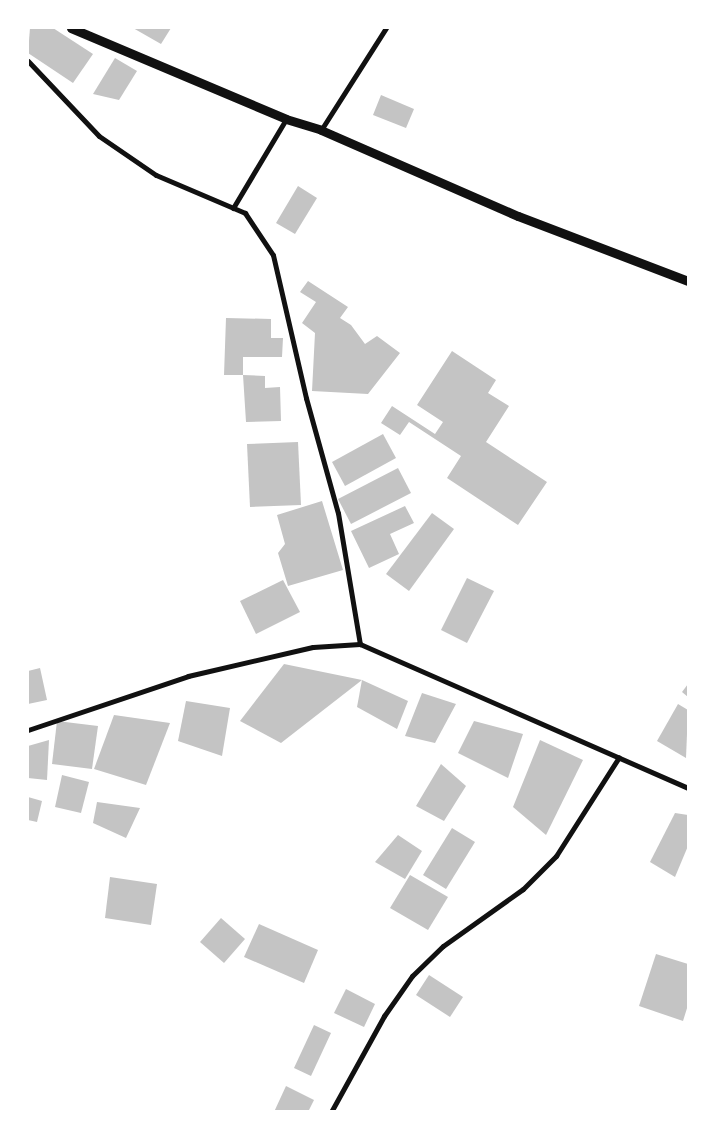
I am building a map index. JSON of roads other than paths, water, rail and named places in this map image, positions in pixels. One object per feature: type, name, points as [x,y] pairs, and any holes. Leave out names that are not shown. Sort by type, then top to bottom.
[{"type":"street","points":[[71,28],[286,119],[321,130],[518,216],[688,281]]},
{"type":"street","points":[[321,130],[386,28]]},
{"type":"street","points":[[28,61],[99,136],[156,175],[245,213],[273,255],[306,398],[338,513],[360,644]]},
{"type":"street","points":[[233,208],[286,119]]},
{"type":"street","points":[[28,730],[188,676],[313,646],[360,644],[688,788]]},
{"type":"street","points":[[331,1112],[384,1016],[412,976],[443,946],[523,889],[556,856],[619,758]]}]
